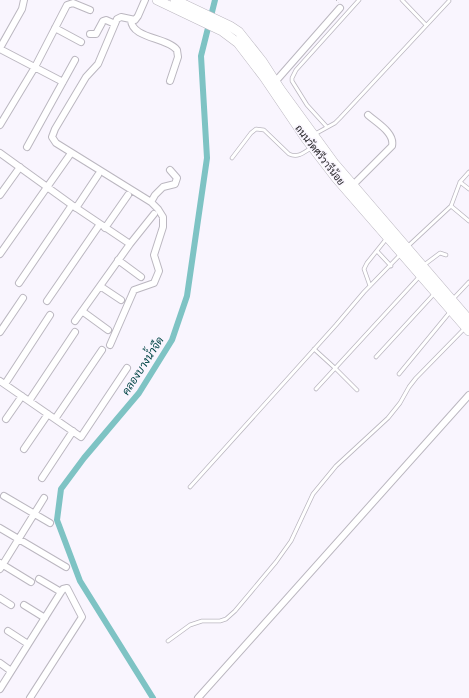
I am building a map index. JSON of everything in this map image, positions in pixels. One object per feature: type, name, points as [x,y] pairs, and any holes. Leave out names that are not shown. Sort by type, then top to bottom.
[{"type":"main road","name":"ถนนวัดศรีวารีน้อย","points":[[157,0],[222,31],[238,43],[258,63],[275,82],[334,163],[422,271],[436,292],[468,326]]},
{"type":"main road","name":"ถนนวัดศรีวารีน้อย","points":[[175,0],[230,26],[239,32],[312,146],[336,178],[388,237],[405,250]]},
{"type":"main road","name":"ถนนวัดศรีวารีน้อย","points":[[422,271],[452,301],[468,326]]},
{"type":"street","points":[[24,0],[22,9],[0,48],[63,82]]},
{"type":"street","points":[[110,345],[132,292],[136,288],[154,283],[159,271],[154,255],[163,227],[163,217],[151,202],[56,142],[52,137],[55,129],[86,77],[98,64],[117,19],[121,17],[131,20],[137,19],[145,0]]},
{"type":"street","points":[[0,124],[35,67],[67,5],[70,3],[75,3],[90,10]]},
{"type":"street","points":[[275,82],[340,8]]},
{"type":"street","points":[[90,34],[96,34],[106,20],[115,24]]},
{"type":"street","points":[[131,20],[131,25],[137,31],[178,50],[178,57],[170,81]]},
{"type":"street","points":[[55,28],[81,42]]},
{"type":"street","points":[[27,147],[75,60]]},
{"type":"street","points":[[353,185],[392,146],[394,141],[392,136],[368,115]]},
{"type":"street","points":[[0,153],[102,226],[130,244]]},
{"type":"street","points":[[0,254],[69,156]]},
{"type":"street","points":[[0,195],[20,167]]},
{"type":"street","points":[[151,202],[155,195],[163,187],[175,184],[176,178],[170,170]]},
{"type":"street","points":[[19,283],[98,175]]},
{"type":"street","points":[[47,301],[102,226],[128,195]]},
{"type":"street","points":[[75,321],[118,260],[154,214]]},
{"type":"street","points":[[118,260],[141,277]]},
{"type":"street","points":[[100,286],[121,300]]},
{"type":"street","points":[[0,332],[23,298]]},
{"type":"street","points":[[82,311],[108,330]]},
{"type":"street","points":[[50,315],[2,383],[81,437],[127,368]]},
{"type":"street","points":[[29,401],[75,332]]},
{"type":"street","points":[[55,419],[102,350]]},
{"type":"street","points":[[198,698],[469,395]]},
{"type":"street","points":[[6,420],[22,396]]},
{"type":"street","points":[[24,450],[48,414]]},
{"type":"street","points":[[42,478],[73,431]]},
{"type":"street","points":[[4,496],[50,523]]},
{"type":"street","points":[[31,582],[1,566],[44,498]]},
{"type":"street","points":[[0,528],[66,567]]},
{"type":"street","points":[[39,579],[61,592]]},
{"type":"street","points":[[0,689],[61,592],[63,589],[67,588],[82,617],[30,698]]},
{"type":"street","points":[[0,598],[11,605]]},
{"type":"street","points":[[24,605],[45,618]]},
{"type":"street","points":[[8,631],[28,644]]},
{"type":"street","points":[[0,663],[11,671]]},
{"type":"lane","points":[[327,128],[307,105],[292,82],[292,78],[296,70],[359,0]]},
{"type":"lane","points":[[402,0],[426,25]]},
{"type":"lane","points":[[313,135],[335,123],[449,1]]},
{"type":"lane","points":[[232,158],[251,133],[256,129],[264,130],[289,154],[294,156],[299,156],[312,146]]},
{"type":"lane","points":[[190,487],[370,286],[450,206],[460,182],[469,172]]},
{"type":"lane","points":[[460,182],[469,189]]},
{"type":"lane","points":[[450,206],[469,221]]},
{"type":"lane","points":[[370,286],[364,269],[388,237]]},
{"type":"lane","points":[[377,251],[391,266]]},
{"type":"lane","points":[[316,389],[422,271],[440,254],[446,255]]},
{"type":"lane","points":[[452,301],[469,282]]},
{"type":"lane","points":[[376,357],[436,292]]},
{"type":"lane","points":[[399,374],[452,310]]},
{"type":"lane","points":[[168,642],[190,625],[202,622],[220,621],[226,619],[235,611],[276,562],[291,541],[313,494],[336,466],[388,418],[400,403],[416,378],[468,326]]},
{"type":"lane","points":[[314,349],[336,368],[357,390]]},
{"type":"waterway","name":"คลองบางน้ำจืด","points":[[153,698],[80,581],[57,520],[61,489],[84,458],[139,393],[172,340],[187,296],[207,158],[201,56],[215,0]]}]
